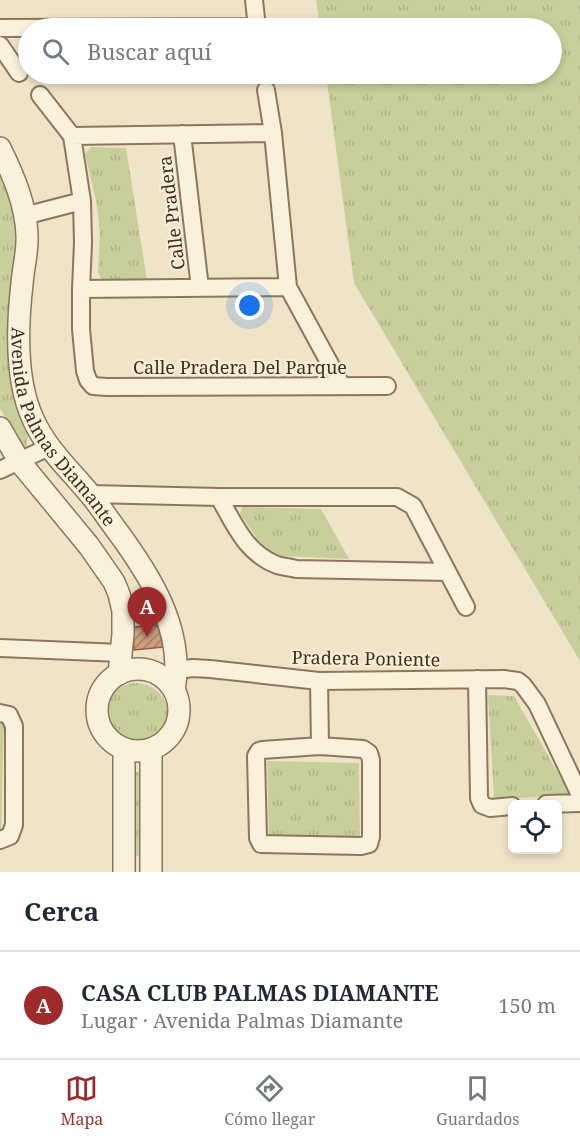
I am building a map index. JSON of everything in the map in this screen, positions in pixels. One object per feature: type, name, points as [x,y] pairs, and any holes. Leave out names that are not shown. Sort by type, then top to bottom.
[{"type":"street","points":[[254,0],[256,18]]},
{"type":"street","points":[[0,28],[18,28]]},
{"type":"street","points":[[0,45],[18,72]]},
{"type":"street","points":[[265,84],[273,133],[288,287],[342,386]]},
{"type":"street","points":[[40,95],[72,136],[82,201],[81,289],[288,287]]},
{"type":"street","points":[[72,136],[273,133]]},
{"type":"street","name":"Calle Pradera","points":[[182,134],[200,288]]},
{"type":"street","name":"Avenida Palmas Diamante","points":[[0,148],[15,180],[27,235],[20,298],[19,351],[26,404],[48,447],[90,494],[138,559],[171,627],[174,640],[175,680]]},
{"type":"street","points":[[24,216],[82,201]]},
{"type":"street","name":"Calle Pradera Del Parque","points":[[81,289],[82,354],[88,380],[93,386],[387,386]]},
{"type":"street","name":"Avenida Palmas Diamante","points":[[0,428],[10,466],[89,546],[114,582],[123,611],[119,674]]},
{"type":"street","points":[[10,466],[48,447]]},
{"type":"street","points":[[90,494],[397,497],[413,506],[466,607]]},
{"type":"street","points":[[219,497],[237,532],[246,544],[262,557],[278,565],[296,568],[447,572]]},
{"type":"street","points":[[0,648],[121,653]]},
{"type":"street","name":"Pradera Poniente","points":[[175,680],[193,668],[319,681],[477,679],[518,681],[524,685],[537,704],[580,795]]},
{"type":"street","points":[[139,670],[159,675],[166,681],[175,680],[179,712],[177,723],[163,742],[151,749],[134,751],[124,749],[109,739],[99,723],[97,704],[111,680],[119,674],[139,670]]},
{"type":"street","points":[[477,679],[479,798],[482,805],[489,808],[508,806]]},
{"type":"street","points":[[319,681],[320,746]]},
{"type":"street","points":[[0,713],[9,715],[14,726],[14,825],[10,836],[0,840]]},
{"type":"street","points":[[320,746],[363,749],[369,753],[372,760],[369,844],[361,846],[261,844],[258,838],[256,756],[259,751],[320,746]]},
{"type":"street","points":[[124,749],[124,872],[139,869],[152,872],[151,749]]},
{"type":"street","points":[[562,803],[580,802]]},
{"type":"green space","points":[[316,0],[580,0],[580,661],[354,283],[327,84],[562,84],[562,18],[319,18]]},
{"type":"green space","points":[[91,147],[126,148],[147,280],[102,281],[98,272],[100,235],[97,205],[85,154]]},
{"type":"green space","points":[[0,171],[13,207],[17,239],[8,334],[11,381],[28,435],[26,449],[16,438],[0,408]]},
{"type":"green space","points":[[242,507],[321,509],[349,559],[281,556],[267,548],[256,537],[240,514]]},
{"type":"green space","points":[[130,683],[142,683],[159,692],[166,703],[168,715],[166,727],[159,738],[142,747],[130,747],[118,742],[109,733],[104,721],[104,709],[109,697],[118,688]]},
{"type":"green space","points":[[488,695],[514,696],[570,794],[494,800]]},
{"type":"green space","points":[[0,721],[4,721],[1,838],[0,838]]},
{"type":"green space","points":[[267,761],[359,763],[360,839],[269,841]]},
{"type":"green space","points":[[135,771],[140,773],[143,858],[132,856],[132,773]]},
{"type":"building","points":[[158,625],[163,647],[134,650],[133,627]]},
{"type":"place","name":"CASA CLUB PALMAS DIAMANTE","points":[[147,637]]}]
